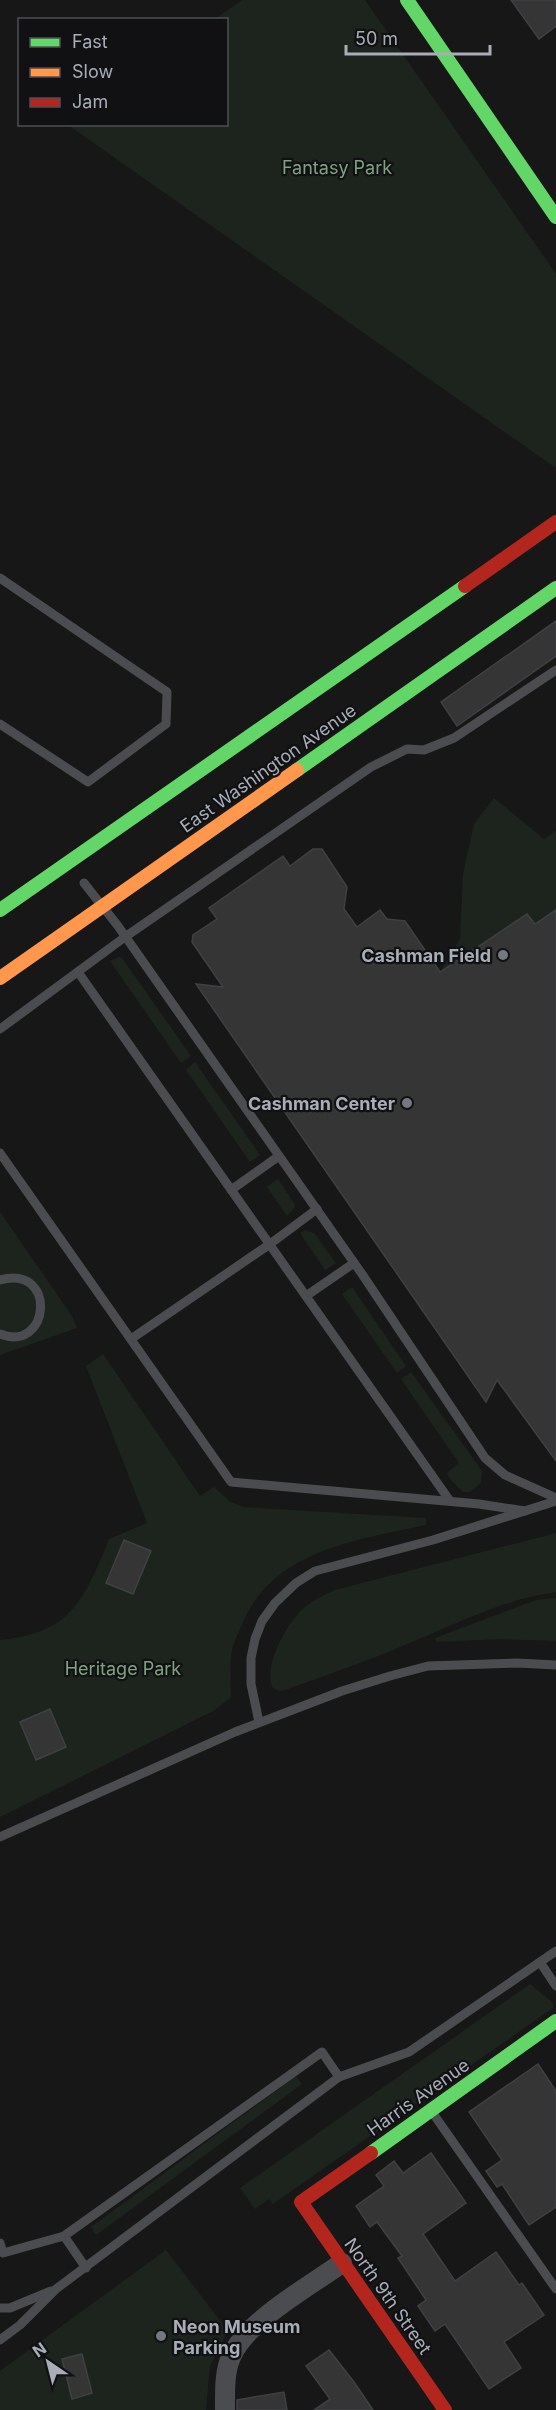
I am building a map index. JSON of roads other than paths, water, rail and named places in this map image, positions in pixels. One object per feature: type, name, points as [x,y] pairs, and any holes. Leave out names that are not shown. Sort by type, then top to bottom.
[{"type":"main road","points":[[407,0],[556,218]]},
{"type":"main road","name":"East Washington Avenue","points":[[0,910],[556,522]]},
{"type":"main road","name":"East Washington Avenue","points":[[0,978],[556,588]]},
{"type":"main road","name":"Harris Avenue","points":[[302,2202],[556,2021]]},
{"type":"main road","name":"North 9th Street","points":[[302,2202],[342,2264],[445,2410]]},
{"type":"street","points":[[225,2410],[225,2390],[231,2356],[244,2336],[267,2316],[342,2264]]},
{"type":"lane","points":[[0,578],[167,692],[166,724],[88,782],[0,724]]},
{"type":"lane","points":[[0,1029],[125,937],[371,766],[407,749],[424,750],[454,738],[556,670]]},
{"type":"lane","points":[[84,883],[103,905],[317,1209],[485,1458],[505,1476],[556,1500]]},
{"type":"lane","points":[[78,972],[450,1501]]},
{"type":"lane","points":[[0,1153],[231,1482],[450,1501],[525,1511]]},
{"type":"lane","points":[[231,1190],[279,1156]]},
{"type":"lane","points":[[131,1339],[317,1209]]},
{"type":"lane","points":[[306,1296],[354,1263]]},
{"type":"lane","points":[[0,1280],[9,1277],[27,1281],[34,1287],[42,1304],[38,1323],[31,1330],[14,1337],[0,1334]]},
{"type":"lane","points":[[259,1722],[250,1684],[251,1658],[255,1639],[262,1621],[275,1603],[296,1583],[315,1571],[433,1540],[556,1500]]},
{"type":"lane","points":[[0,1837],[259,1722],[342,1691],[428,1666],[517,1663],[556,1665]]},
{"type":"lane","points":[[0,2340],[20,2325],[56,2289],[339,2077],[409,2052],[556,1951]]},
{"type":"lane","points":[[540,1962],[556,1986]]},
{"type":"lane","points":[[0,2243],[3,2253],[64,2236],[322,2052],[339,2077]]},
{"type":"lane","points":[[430,2110],[556,2289]]},
{"type":"lane","points":[[64,2236],[86,2268]]},
{"type":"lane","points":[[0,2308],[10,2308],[56,2289]]},
{"type":"place","name":"Cashman Field","points":[[503,955]]},
{"type":"place","name":"Cashman Center","points":[[407,1103]]},
{"type":"place","name":"Neon Museum Parking","points":[[161,2336]]},
{"type":"park label","name":"Fantasy Park","points":[[337,167]]},
{"type":"park label","name":"Heritage Park","points":[[123,1668]]}]
